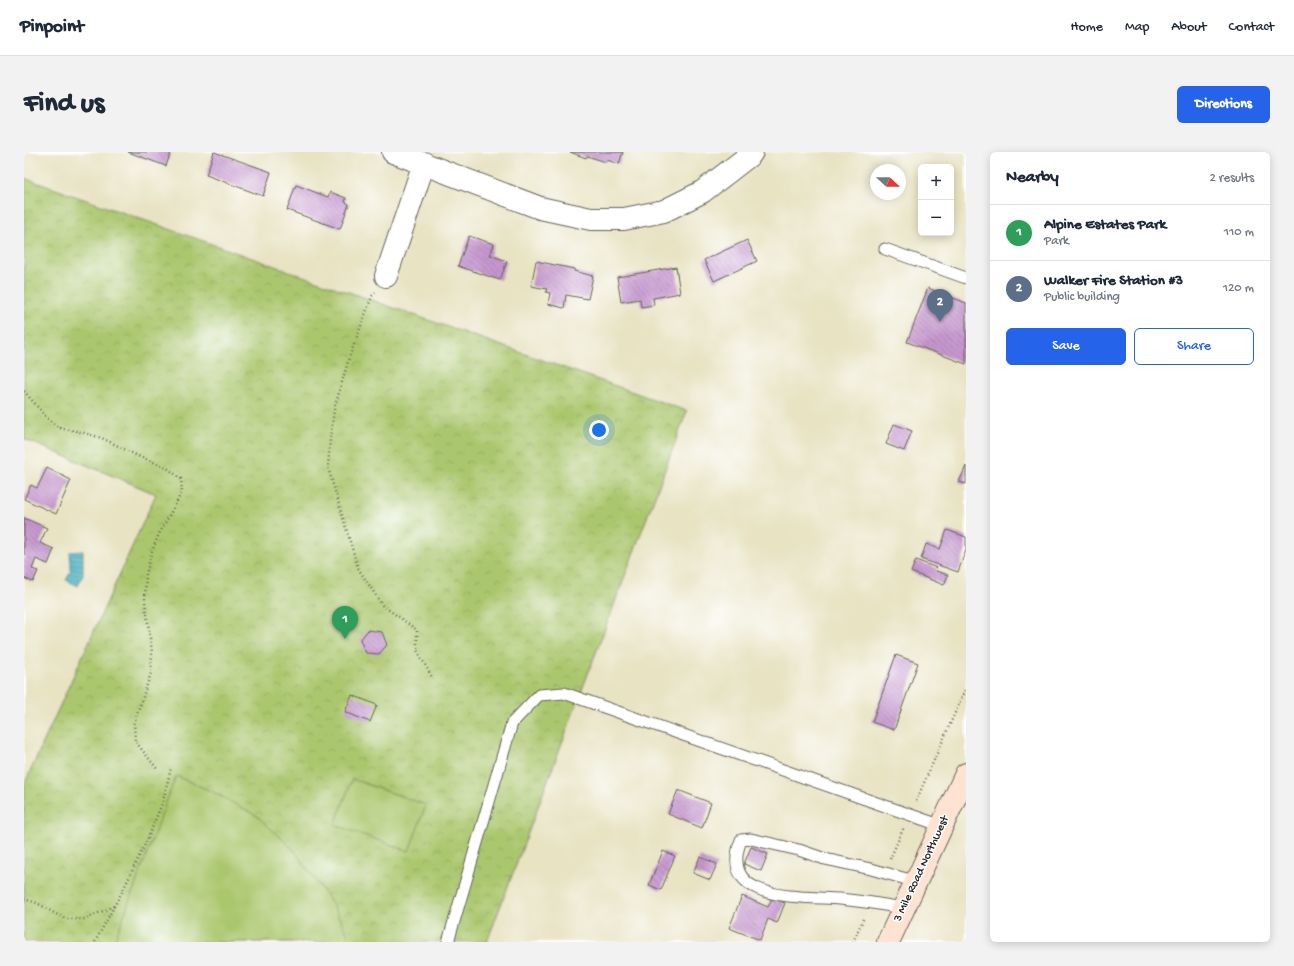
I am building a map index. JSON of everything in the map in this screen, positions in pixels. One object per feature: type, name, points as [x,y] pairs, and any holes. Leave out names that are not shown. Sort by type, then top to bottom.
[{"type":"main road","name":"3 Mile Road Northwest","points":[[888,942],[966,774]]},
{"type":"street","points":[[393,152],[540,208],[591,219],[624,219],[664,211],[702,192],[752,152]]},
{"type":"street","points":[[386,276],[424,164]]},
{"type":"lane","points":[[885,249],[966,278]]},
{"type":"lane","points":[[448,942],[512,723],[539,695],[564,692],[942,826]]},
{"type":"lane","points":[[903,908],[871,902],[780,895],[756,889],[743,879],[736,862],[739,847],[742,840],[751,838],[799,850],[825,859],[878,871],[917,882]]},
{"type":"path","points":[[386,276],[372,296],[349,358],[334,410],[328,468],[358,568],[382,604],[417,630],[417,650],[433,679]]},
{"type":"path","points":[[24,391],[47,418],[60,428],[102,438],[138,456],[166,467],[181,480],[182,492],[159,534],[151,554],[146,575],[145,601],[152,652],[151,673],[134,723],[135,741],[158,770]]},
{"type":"path","points":[[95,942],[148,838],[163,801],[171,768]]},
{"type":"path","points":[[24,899],[37,903],[67,919],[85,919],[114,906]]},
{"type":"green space","points":[[24,178],[687,411],[487,942],[24,942],[24,785],[156,494],[24,439]]},
{"type":"green space","points":[[176,776],[213,792],[257,816],[294,850],[331,902],[348,935],[349,942],[114,942]]},
{"type":"green space","points":[[352,779],[426,805],[409,851],[335,825]]},
{"type":"water","points":[[83,551],[83,575],[78,586],[66,580],[71,571],[70,552]]},
{"type":"building","points":[[128,152],[171,152],[166,166]]},
{"type":"building","points":[[214,152],[271,172],[263,196],[206,175]]},
{"type":"building","points":[[570,152],[623,152],[619,164],[607,160],[606,162],[587,156],[586,158]]},
{"type":"building","points":[[296,185],[328,197],[330,192],[346,198],[345,202],[349,204],[340,229],[287,210]]},
{"type":"building","points":[[469,236],[494,244],[490,255],[507,261],[500,280],[458,266]]},
{"type":"building","points":[[747,240],[757,261],[714,281],[704,260]]},
{"type":"building","points":[[536,261],[574,269],[574,271],[593,276],[588,299],[566,295],[564,308],[548,304],[550,293],[546,292],[547,289],[531,286]]},
{"type":"building","points":[[676,267],[680,293],[653,298],[654,305],[641,307],[640,299],[621,302],[617,277]]},
{"type":"building","points":[[928,288],[966,303],[966,364],[907,342]]},
{"type":"building","points":[[894,424],[912,431],[904,451],[886,444]]},
{"type":"building","points":[[966,466],[966,484],[959,482]]},
{"type":"building","points":[[47,468],[71,480],[56,514],[24,499],[31,485],[37,488]]},
{"type":"building","points":[[24,518],[47,528],[40,543],[54,549],[48,564],[36,559],[32,569],[38,571],[33,582],[24,578]]},
{"type":"building","points":[[947,530],[966,537],[966,550],[958,572],[921,559],[926,544],[940,549]]},
{"type":"building","points":[[916,560],[937,568],[936,571],[948,575],[944,585],[911,572]]},
{"type":"building","points":[[368,630],[382,632],[387,645],[379,654],[366,653],[360,640]]},
{"type":"building","points":[[896,655],[918,663],[894,730],[872,722]]},
{"type":"building","points":[[352,695],[377,705],[370,722],[345,712]]},
{"type":"building","points":[[678,790],[711,803],[702,828],[668,814]]},
{"type":"building","points":[[751,847],[768,854],[761,871],[744,864]]},
{"type":"building","points":[[663,851],[675,856],[661,890],[649,885]]},
{"type":"building","points":[[700,857],[717,864],[710,880],[693,873]]},
{"type":"building","points":[[742,896],[768,907],[772,898],[785,903],[777,923],[768,919],[760,940],[729,928]]},
{"type":"place","name":"Walker Fire Station #3","points":[[940,322]]},
{"type":"place","name":"Alpine Estates Park","points":[[345,639]]}]
